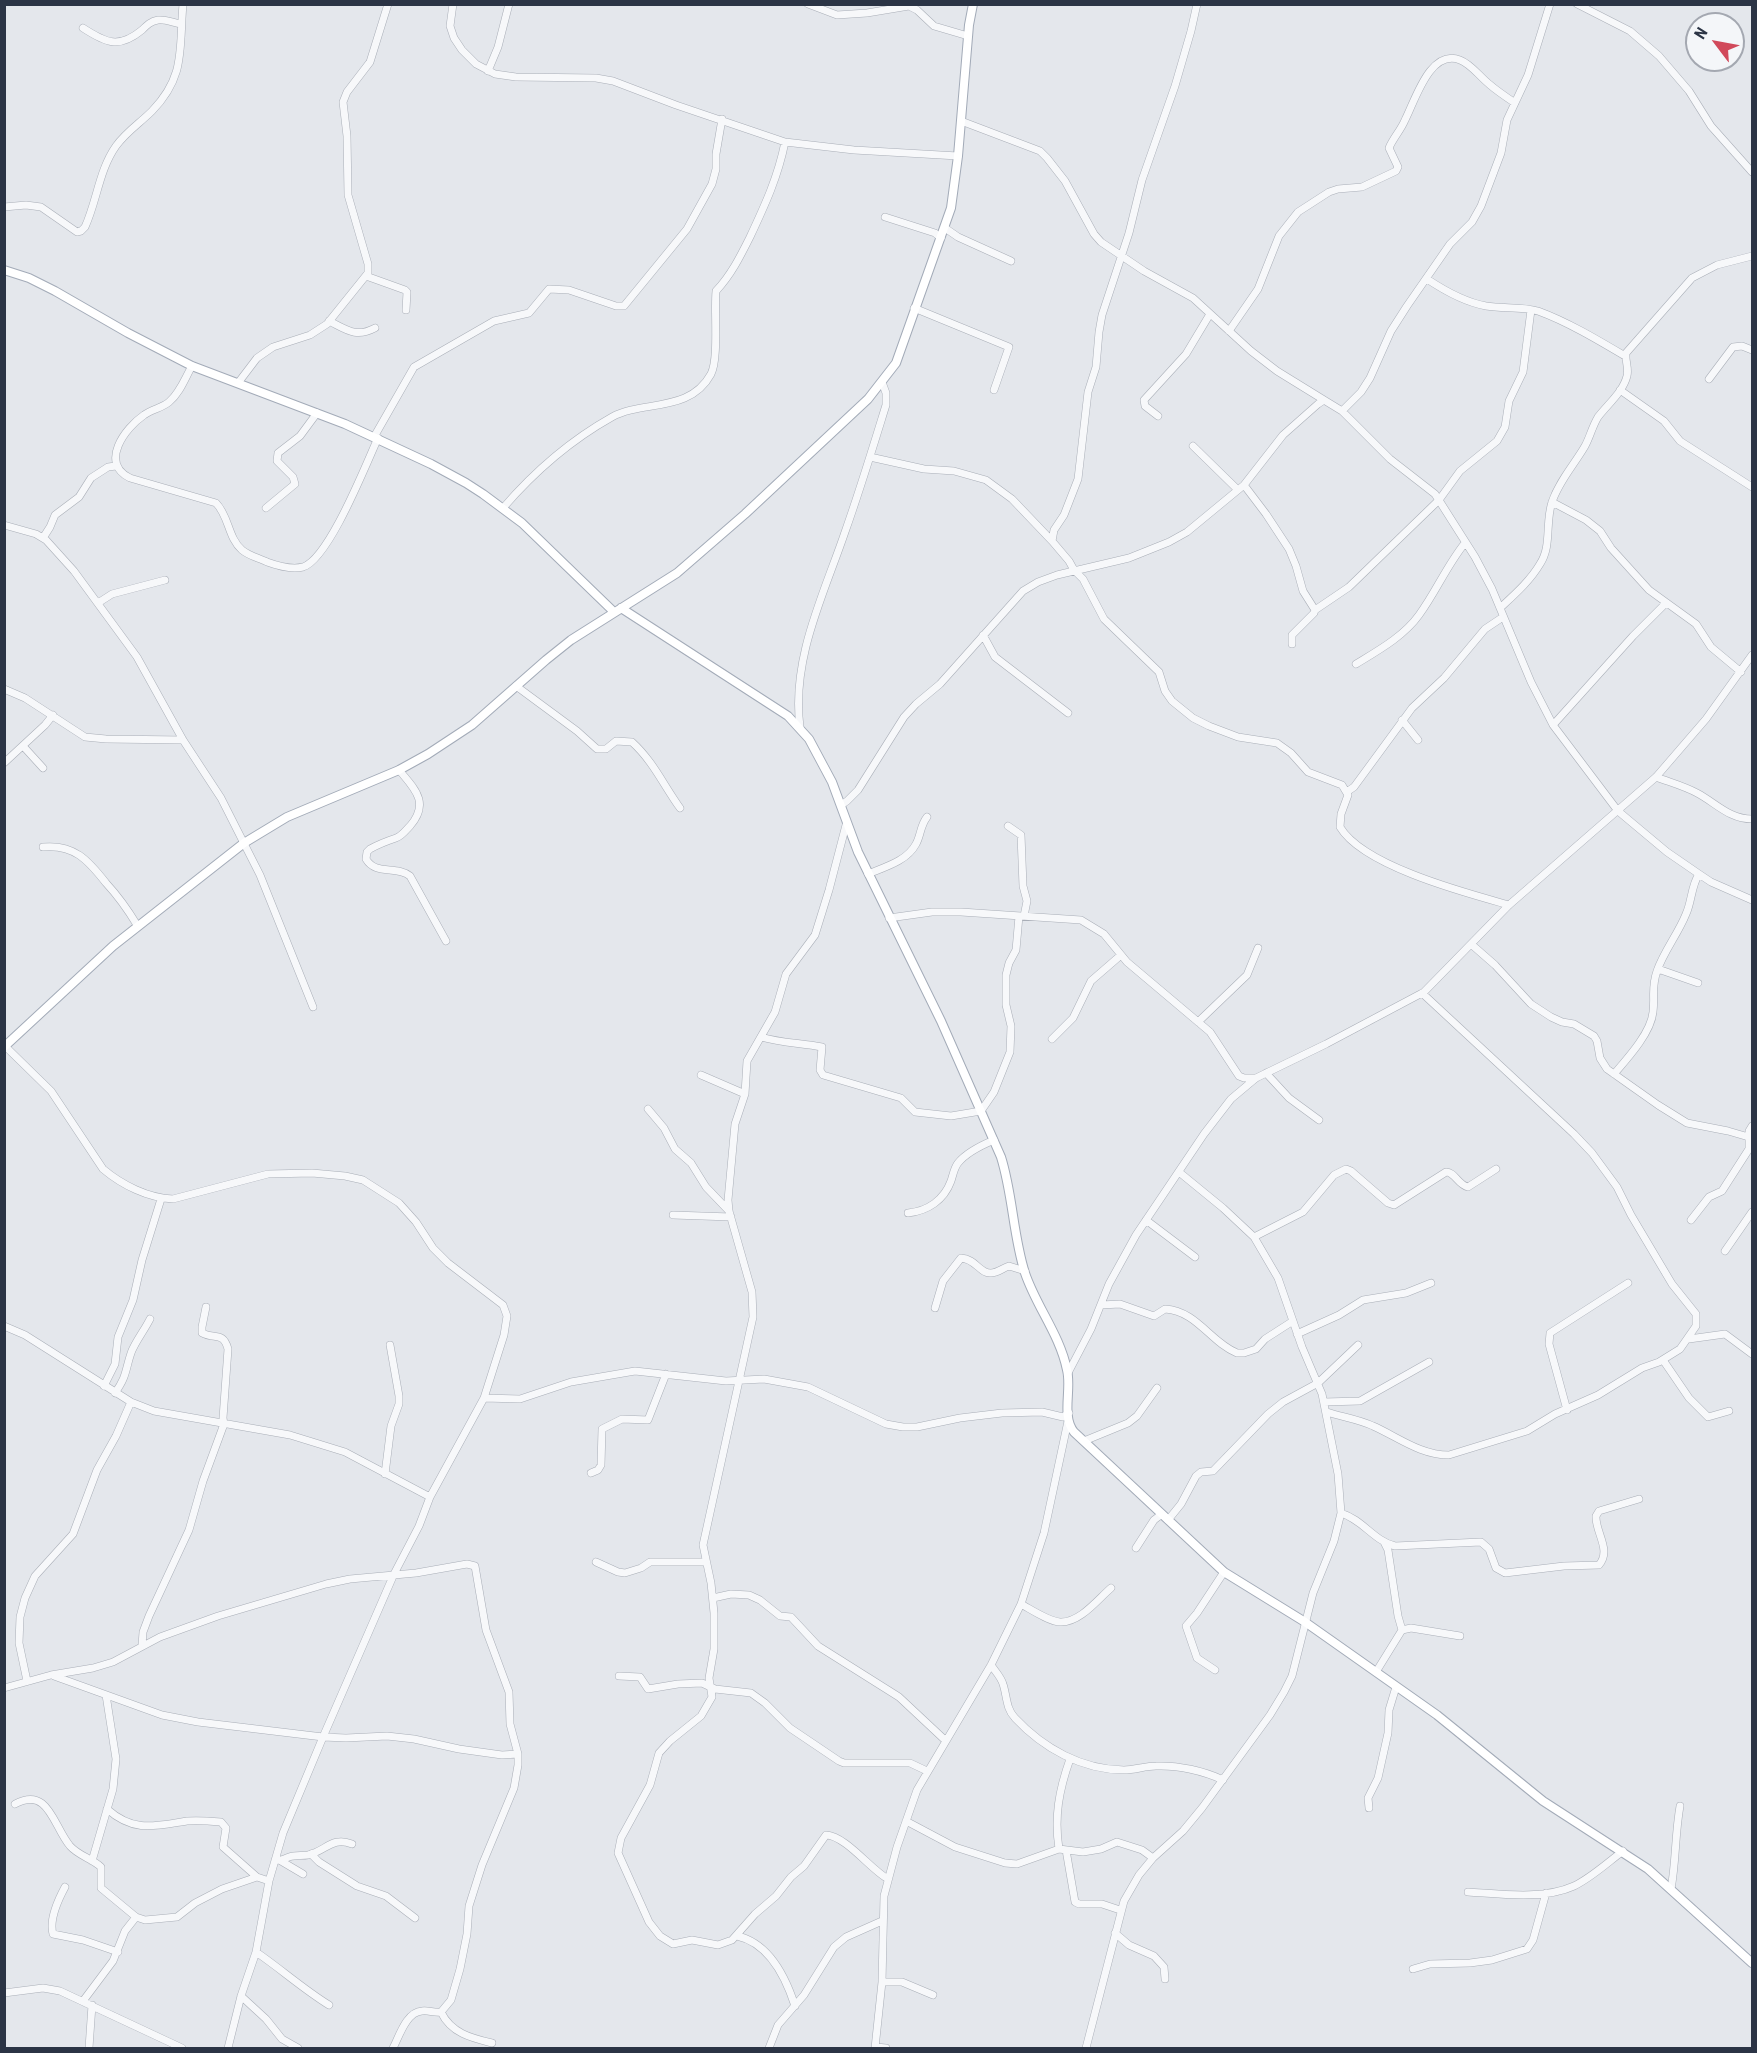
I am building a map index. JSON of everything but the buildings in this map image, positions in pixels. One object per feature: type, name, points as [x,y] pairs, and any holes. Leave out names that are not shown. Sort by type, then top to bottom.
[{"type":"main road","points":[[5,1046],[137,925],[244,843],[298,812],[399,770],[428,754],[472,725],[571,640],[677,573],[868,399],[896,363],[951,208],[973,4]]},
{"type":"main road","points":[[4,270],[29,278],[192,366],[376,437],[465,483],[503,508],[618,610],[789,716],[809,739],[832,782],[846,825],[868,874],[940,1021],[994,1140],[1008,1180],[1025,1271],[1032,1292],[1065,1357],[1068,1373],[1068,1417],[1071,1427],[1224,1572],[1305,1622],[1463,1734],[1543,1801],[1648,1869],[1752,1962]]},
{"type":"street","points":[[4,207],[26,205],[42,207],[70,228],[77,232],[81,231],[88,219],[98,184],[115,147],[162,100],[174,81],[180,62],[183,4]]},
{"type":"street","points":[[238,383],[257,358],[273,347],[319,330],[366,276],[368,264],[348,195],[347,136],[343,102],[347,92],[370,62],[388,4]]},
{"type":"street","points":[[453,4],[450,26],[454,38],[476,64],[488,71],[516,77],[596,78],[613,81],[785,142],[854,150],[958,156]]},
{"type":"street","points":[[488,71],[498,47],[509,4]]},
{"type":"street","points":[[808,4],[837,15],[909,6],[917,10],[934,26],[968,36]]},
{"type":"street","points":[[1052,541],[1054,530],[1064,515],[1078,479],[1088,392],[1096,368],[1098,332],[1107,297],[1121,257],[1142,180],[1175,86],[1197,4]]},
{"type":"street","points":[[1342,411],[1361,392],[1370,378],[1391,331],[1450,244],[1472,222],[1500,153],[1507,120],[1528,75],[1550,4]]},
{"type":"street","points":[[1577,4],[1630,31],[1659,56],[1689,91],[1711,126],[1752,172]]},
{"type":"street","points":[[83,28],[96,37],[115,43],[133,37],[155,21],[181,24]]},
{"type":"street","points":[[1229,331],[1258,289],[1279,236],[1298,212],[1329,192],[1362,187],[1396,171],[1398,167],[1389,148],[1405,122],[1422,83],[1433,68],[1444,60],[1458,59],[1515,103]]},
{"type":"street","points":[[192,366],[179,390],[169,402],[144,415],[126,432],[115,454],[116,466],[122,474],[130,478],[216,503],[224,512],[236,543],[248,554],[280,567],[303,567],[312,562],[320,553],[334,532],[376,437],[414,367],[494,321],[529,313],[549,289],[569,290],[616,306],[624,306],[682,236],[712,184],[722,119]]},
{"type":"street","points":[[961,120],[1040,151],[1065,181],[1094,234],[1121,257],[1192,298],[1277,371],[1342,411],[1390,459],[1430,489],[1439,500],[1492,590],[1531,682],[1553,725],[1618,811],[1667,852],[1711,882],[1752,900]]},
{"type":"street","points":[[503,508],[558,453],[613,417],[632,410],[675,402],[698,389],[705,382],[711,373],[714,361],[716,291],[730,276],[768,201],[785,142]]},
{"type":"street","points":[[885,217],[935,233],[941,238]]},
{"type":"street","points":[[945,228],[958,237],[1011,261]]},
{"type":"street","points":[[1500,609],[1531,578],[1547,551],[1547,523],[1552,502],[1558,488],[1586,445],[1597,419],[1620,390],[1627,374],[1625,356],[1638,338],[1692,278],[1717,265],[1752,256]]},
{"type":"street","points":[[366,276],[407,292],[406,310]]},
{"type":"street","points":[[1427,279],[1444,291],[1467,301],[1485,306],[1531,310],[1574,328],[1625,356]]},
{"type":"street","points":[[914,308],[1009,347],[994,390]]},
{"type":"street","points":[[1292,644],[1292,635],[1315,610],[1349,587],[1439,500],[1460,471],[1497,441],[1505,427],[1509,401],[1523,372],[1531,310]]},
{"type":"street","points":[[1158,416],[1144,404],[1144,400],[1186,354],[1210,314]]},
{"type":"street","points":[[329,321],[356,333],[367,333],[375,328]]},
{"type":"street","points":[[1709,380],[1732,347],[1742,346],[1752,350]]},
{"type":"street","points":[[800,727],[798,703],[811,628],[886,405],[886,393],[882,382]]},
{"type":"street","points":[[1620,390],[1664,421],[1680,441],[1752,487]]},
{"type":"street","points":[[841,805],[852,797],[862,784],[904,717],[940,684],[1027,588],[1046,578],[1114,563],[1169,542],[1203,521],[1241,488],[1283,435],[1324,400]]},
{"type":"street","points":[[266,508],[295,484],[293,477],[278,461],[278,453],[300,436],[317,413]]},
{"type":"street","points":[[1193,446],[1241,488],[1266,514],[1289,549],[1303,591],[1315,610]]},
{"type":"street","points":[[870,457],[924,469],[954,471],[986,480],[1012,499],[1052,541],[1083,579],[1104,619],[1129,645],[1154,665],[1168,697],[1193,718],[1238,737],[1277,743],[1291,753],[1308,772],[1342,785],[1348,791],[1348,799],[1339,821],[1340,827],[1353,843],[1390,864],[1451,889],[1509,905]]},
{"type":"street","points":[[43,538],[55,515],[79,497],[91,478],[116,466]]},
{"type":"street","points":[[1552,502],[1594,526],[1649,590],[1695,624],[1711,647],[1741,672]]},
{"type":"street","points":[[4,525],[23,529],[43,538],[74,571],[137,657],[244,843],[260,875],[312,1007]]},
{"type":"street","points":[[1356,664],[1381,649],[1409,626],[1465,543]]},
{"type":"street","points":[[98,603],[112,594],[165,580]]},
{"type":"street","points":[[1553,725],[1666,603]]},
{"type":"street","points":[[1348,791],[1354,788],[1412,708],[1450,671],[1485,629],[1503,617]]},
{"type":"street","points":[[983,635],[995,657],[1068,713]]},
{"type":"street","points":[[1068,1373],[1109,1284],[1146,1220],[1230,1099],[1256,1078],[1422,993],[1509,905],[1656,777],[1706,719],[1752,654]]},
{"type":"street","points":[[516,687],[577,731],[597,749],[606,749],[616,741],[632,742],[659,774],[666,789],[680,808]]},
{"type":"street","points":[[4,689],[25,698],[78,733],[92,739],[183,740]]},
{"type":"street","points":[[4,763],[53,715]]},
{"type":"street","points":[[1402,720],[1418,740]]},
{"type":"street","points":[[23,746],[43,768]]},
{"type":"street","points":[[399,770],[414,788],[421,807],[417,817],[400,836],[370,849],[366,859],[374,867],[382,870],[399,870],[410,876],[446,941]]},
{"type":"street","points":[[1656,777],[1695,792],[1733,815],[1752,819]]},
{"type":"street","points":[[868,874],[909,854],[927,817]]},
{"type":"street","points":[[741,1937],[718,1945],[697,1940],[673,1944],[668,1942],[649,1922],[618,1853],[621,1838],[650,1785],[659,1753],[701,1716],[712,1697],[708,1678],[714,1649],[713,1598],[703,1545],[753,1317],[752,1292],[730,1214],[734,1133],[745,1094],[747,1061],[775,1012],[786,974],[815,935],[846,825]]},
{"type":"street","points":[[761,1037],[778,1042],[792,1041],[822,1047],[820,1070],[824,1075],[901,1098],[915,1112],[951,1116],[981,1111],[994,1092],[1010,1052],[1011,1026],[1006,1005],[1006,975],[1018,943],[1027,901],[1023,886],[1022,835],[1008,826]]},
{"type":"street","points":[[43,847],[61,847],[84,857],[123,902],[137,925]]},
{"type":"street","points":[[1614,1074],[1634,1049],[1651,1022],[1652,990],[1658,969],[1687,912],[1699,874]]},
{"type":"street","points":[[889,918],[932,912],[1081,920],[1104,934],[1120,955],[1215,1037],[1239,1076],[1256,1078]]},
{"type":"street","points":[[1471,944],[1495,964],[1531,1004],[1551,1017],[1575,1024],[1594,1036],[1600,1058],[1607,1069],[1614,1074],[1687,1123],[1751,1138]]},
{"type":"street","points":[[1198,1022],[1247,975],[1258,948]]},
{"type":"street","points":[[1052,1040],[1073,1018],[1091,981],[1120,955]]},
{"type":"street","points":[[1658,969],[1698,983]]},
{"type":"street","points":[[1327,1412],[1371,1425],[1421,1449],[1440,1455],[1449,1455],[1527,1431],[1555,1414],[1598,1395],[1642,1368],[1663,1360],[1680,1349],[1696,1326],[1696,1314],[1672,1284],[1617,1187],[1592,1153],[1422,993]]},
{"type":"street","points":[[5,1046],[51,1091],[104,1169],[121,1182],[161,1199],[173,1199],[268,1174],[312,1173],[363,1180],[399,1203],[433,1248],[448,1263],[503,1305],[507,1316],[504,1335],[484,1398],[430,1497],[419,1527],[394,1574],[284,1833],[278,1860],[268,1881],[256,1952],[241,1996],[228,2049]]},
{"type":"street","points":[[1266,1073],[1289,1098],[1318,1120]]},
{"type":"street","points":[[701,1075],[745,1094]]},
{"type":"street","points":[[648,1109],[664,1128],[675,1149],[691,1163],[706,1186],[730,1214]]},
{"type":"street","points":[[1691,1220],[1709,1197],[1722,1191],[1749,1149],[1751,1138],[1749,1131],[1752,1126]]},
{"type":"street","points":[[908,1213],[921,1210],[938,1200],[946,1191],[958,1162],[982,1145],[994,1140]]},
{"type":"street","points":[[1254,1238],[1303,1212],[1334,1175],[1346,1169],[1388,1203],[1394,1205],[1446,1172],[1451,1172],[1464,1186],[1468,1187],[1496,1169]]},
{"type":"street","points":[[1086,2049],[1120,1910],[1139,1875],[1153,1858],[1192,1821],[1284,1692],[1292,1676],[1313,1593],[1337,1532],[1341,1513],[1338,1474],[1327,1412],[1278,1278],[1254,1238],[1223,1208],[1179,1172]]},
{"type":"street","points":[[104,1386],[115,1364],[118,1337],[133,1300],[142,1260],[161,1199]]},
{"type":"street","points":[[1725,1251],[1752,1212]]},
{"type":"street","points":[[674,1215],[730,1214]]},
{"type":"street","points":[[1146,1220],[1195,1257]]},
{"type":"street","points":[[936,1308],[946,1276],[961,1258],[971,1260],[987,1273],[992,1274],[1009,1266],[1025,1271]]},
{"type":"street","points":[[1297,1334],[1363,1300],[1406,1293],[1431,1283]]},
{"type":"street","points":[[1567,1410],[1549,1344],[1550,1333],[1628,1283]]},
{"type":"street","points":[[1101,1305],[1120,1304],[1154,1316],[1165,1309],[1179,1311],[1193,1318],[1238,1353],[1256,1349],[1293,1321]]},
{"type":"street","points":[[142,1645],[143,1632],[149,1616],[189,1530],[206,1470],[224,1424],[228,1349],[221,1337],[202,1333],[201,1327],[206,1307]]},
{"type":"street","points":[[115,1393],[127,1372],[131,1354],[150,1319]]},
{"type":"street","points":[[4,1326],[26,1335],[130,1402],[154,1411],[290,1435],[345,1452],[430,1497]]},
{"type":"street","points":[[1689,1339],[1725,1334],[1752,1354]]},
{"type":"street","points":[[385,1474],[391,1426],[399,1404],[390,1345]]},
{"type":"street","points":[[1136,1548],[1154,1520],[1165,1517],[1181,1504],[1196,1476],[1201,1472],[1213,1471],[1268,1414],[1283,1402],[1318,1383],[1358,1345]]},
{"type":"street","points":[[1663,1360],[1689,1398],[1708,1417],[1729,1411]]},
{"type":"street","points":[[1324,1402],[1360,1401],[1429,1362]]},
{"type":"street","points":[[484,1398],[520,1399],[571,1382],[634,1371],[738,1381],[764,1379],[808,1387],[886,1424],[903,1427],[917,1427],[960,1418],[1002,1413],[1042,1412],[1068,1417],[1044,1533],[1021,1604],[991,1665],[917,1790],[888,1879],[882,1921],[882,1982],[876,2048],[886,2049]]},
{"type":"street","points":[[591,1473],[598,1470],[601,1465],[602,1429],[622,1419],[648,1420],[666,1374]]},
{"type":"street","points":[[1084,1441],[1128,1423],[1137,1416],[1157,1388]]},
{"type":"street","points":[[27,1681],[19,1643],[20,1617],[25,1598],[35,1576],[73,1534],[97,1470],[116,1436],[130,1402]]},
{"type":"street","points":[[1341,1513],[1357,1519],[1383,1541],[1395,1546],[1481,1542],[1489,1549],[1496,1568],[1505,1573],[1564,1566],[1599,1565],[1604,1557],[1604,1550],[1596,1516],[1599,1512],[1639,1499]]},
{"type":"street","points":[[1383,1541],[1388,1550],[1402,1630]]},
{"type":"street","points":[[596,1562],[625,1573],[641,1568],[650,1562],[706,1562]]},
{"type":"street","points":[[4,1688],[113,1662],[160,1637],[207,1620],[326,1584],[467,1564],[475,1566],[486,1630],[509,1692],[510,1724],[518,1754],[517,1779],[482,1864],[469,1906],[467,1934],[460,1969],[451,2000],[441,2012]]},
{"type":"street","points":[[1215,1670],[1197,1658],[1186,1626],[1224,1572]]},
{"type":"street","points":[[1021,1604],[1061,1622],[1073,1619],[1111,1588]]},
{"type":"street","points":[[713,1598],[731,1594],[749,1595],[760,1600],[780,1616],[790,1617],[818,1646],[899,1697],[946,1741]]},
{"type":"street","points":[[1376,1672],[1402,1630],[1411,1628],[1460,1636]]},
{"type":"street","points":[[991,1665],[1003,1684],[1007,1704],[1013,1716],[1035,1737],[1070,1759],[1095,1766],[1125,1770],[1148,1766],[1170,1767],[1205,1772],[1223,1780]]},
{"type":"street","points":[[51,1675],[162,1715],[198,1722],[323,1737],[387,1736],[502,1755],[518,1754]]},
{"type":"street","points":[[619,1676],[640,1677],[648,1689],[702,1683],[722,1690],[745,1692],[757,1696],[790,1728],[838,1761],[844,1763],[910,1763],[927,1771]]},
{"type":"street","points":[[1369,1808],[1368,1798],[1378,1778],[1388,1733],[1389,1710],[1396,1687]]},
{"type":"street","points":[[92,1861],[113,1789],[116,1759],[106,1695]]},
{"type":"street","points":[[1070,1759],[1057,1810],[1075,1902],[1102,1904],[1120,1910]]},
{"type":"street","points":[[15,1804],[26,1798],[42,1803],[48,1808],[68,1844],[83,1857],[101,1867],[101,1888],[136,1917],[146,1920],[177,1917],[222,1889],[258,1877]]},
{"type":"street","points":[[1671,1889],[1680,1806]]},
{"type":"street","points":[[107,1809],[123,1822],[134,1826],[160,1826],[189,1821],[220,1822],[226,1828],[223,1847],[258,1877],[268,1881]]},
{"type":"street","points":[[906,1821],[955,1846],[1005,1863],[1017,1864],[1063,1850],[1083,1852],[1101,1849],[1117,1842],[1142,1850],[1153,1858]]},
{"type":"street","points":[[741,1937],[742,1929],[804,1866],[826,1835],[832,1835],[861,1856],[873,1870],[888,1879]]},
{"type":"street","points":[[278,1860],[310,1854],[337,1841],[343,1840],[352,1844]]},
{"type":"street","points":[[1468,1892],[1516,1894],[1560,1891],[1575,1885],[1623,1851]]},
{"type":"street","points":[[310,1854],[357,1886],[386,1896],[415,1918]]},
{"type":"street","points":[[278,1860],[303,1874]]},
{"type":"street","points":[[65,1887],[56,1908],[53,1934],[83,1940],[118,1952]]},
{"type":"street","points":[[1413,1969],[1430,1964],[1492,1960],[1527,1949],[1533,1940],[1545,1893]]},
{"type":"street","points":[[84,2001],[113,1961],[125,1931],[136,1917]]},
{"type":"street","points":[[769,2049],[777,2025],[804,1995],[834,1947],[846,1937],[882,1921]]},
{"type":"street","points":[[1114,1933],[1129,1945],[1154,1956],[1164,1967],[1165,1979]]},
{"type":"street","points":[[741,1937],[753,1943],[779,1968],[795,2006]]},
{"type":"street","points":[[256,1952],[287,1974],[303,1989],[329,2005]]},
{"type":"street","points":[[882,1982],[902,1982],[933,1995]]},
{"type":"street","points":[[4,1993],[50,1989],[93,2005],[182,2049]]},
{"type":"street","points":[[791,1994],[804,1995]]},
{"type":"street","points":[[241,1996],[266,2019],[276,2034],[298,2049]]},
{"type":"street","points":[[89,2049],[93,2005]]},
{"type":"street","points":[[441,2012],[447,2022],[460,2034],[492,2043]]},
{"type":"street","points":[[393,2049],[414,2013],[441,2012]]}]
